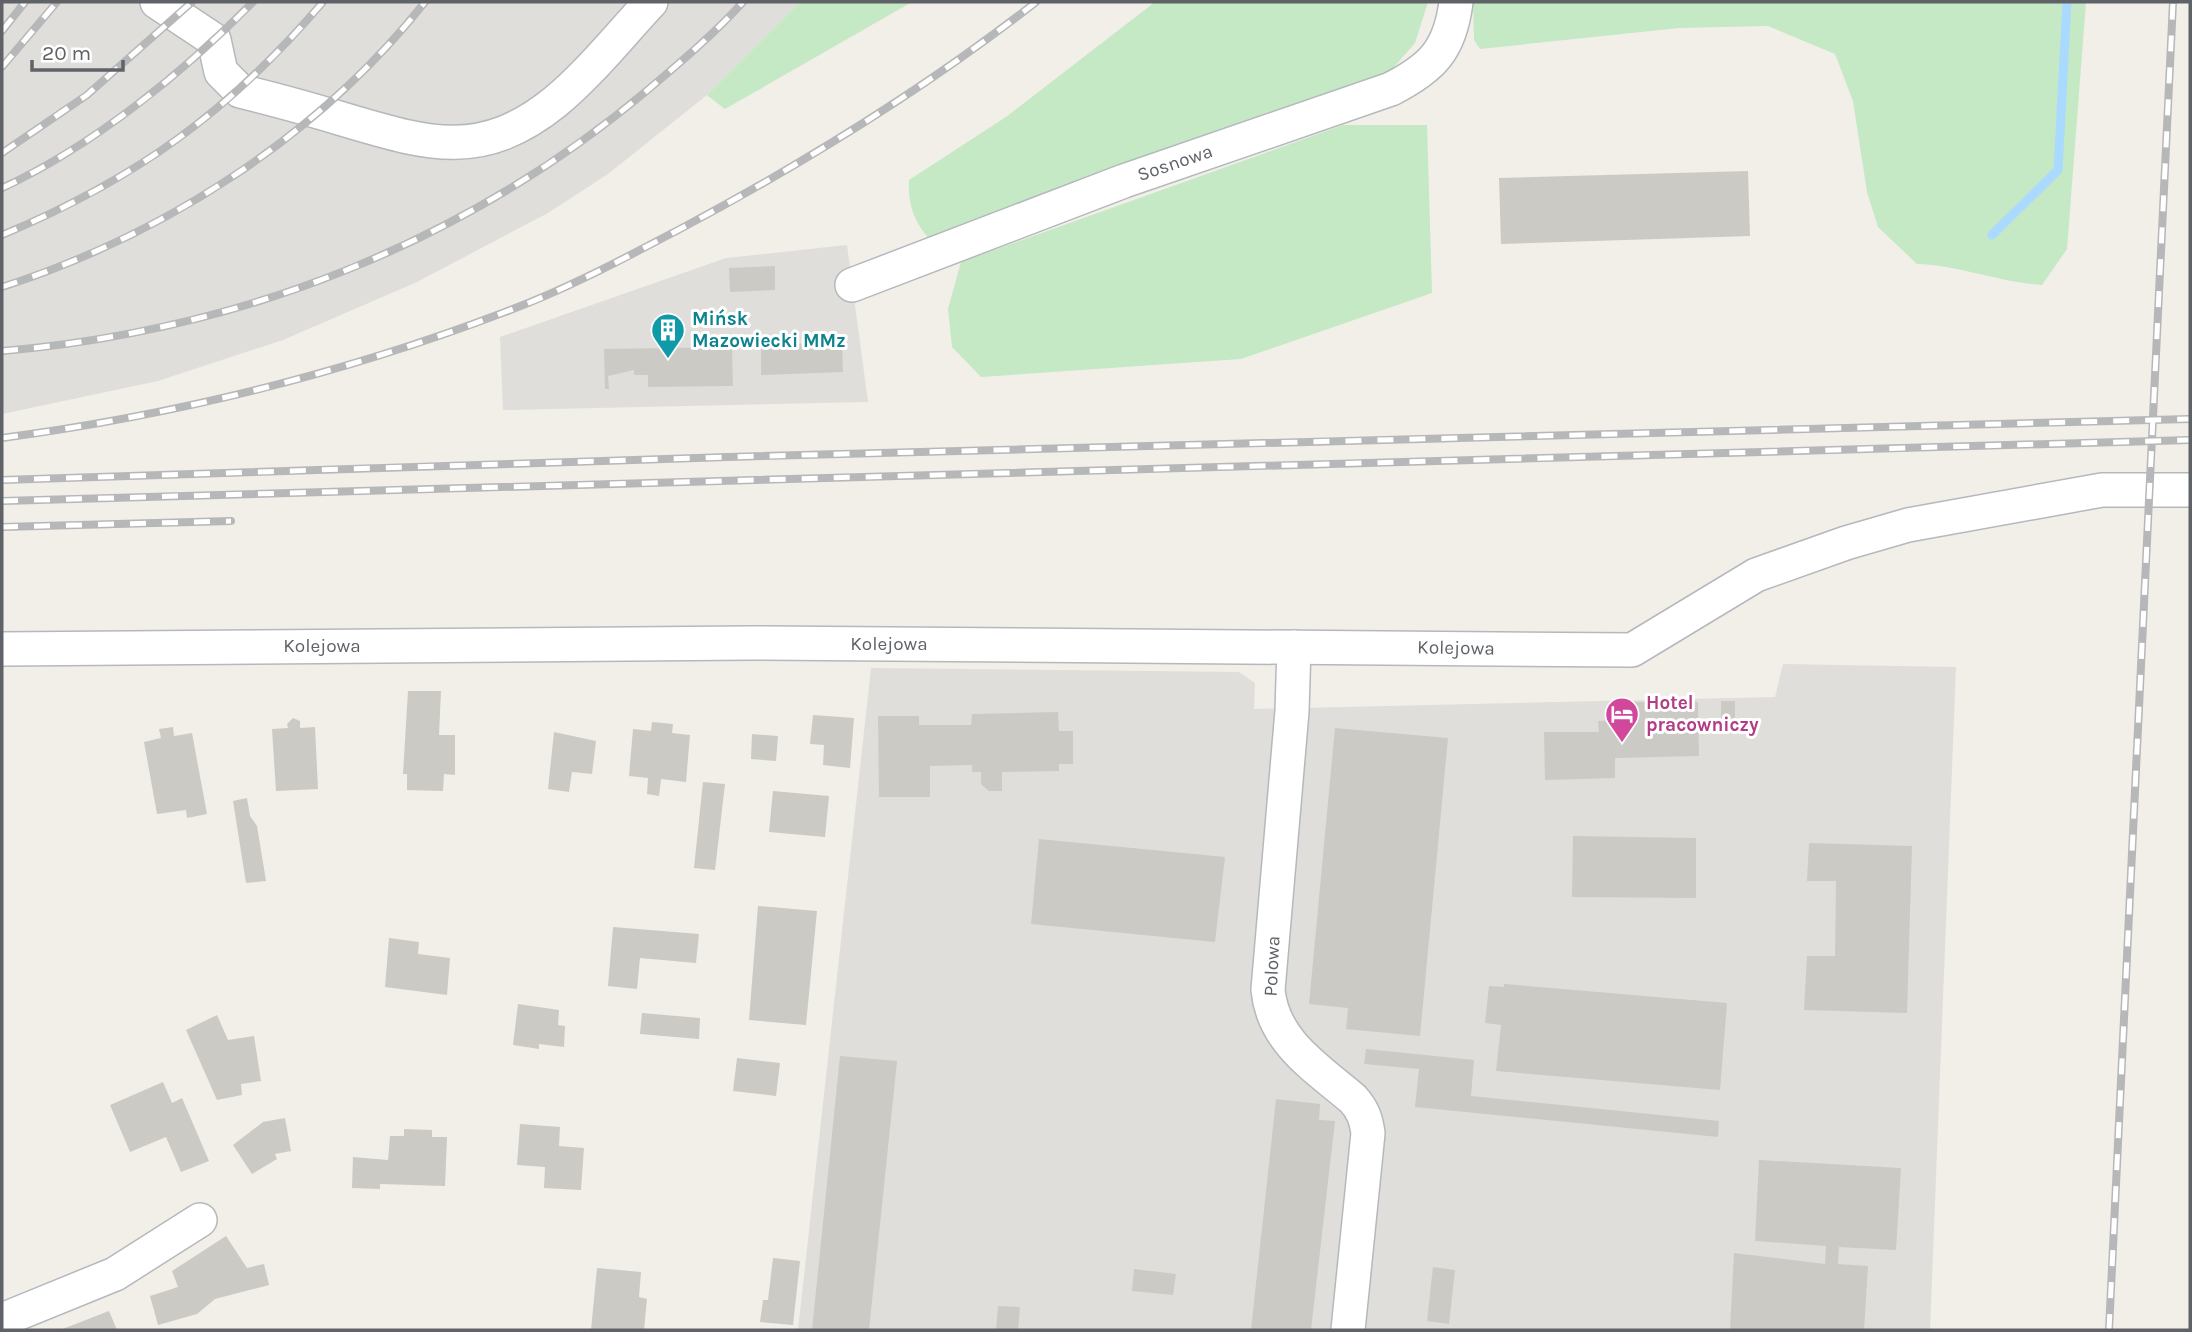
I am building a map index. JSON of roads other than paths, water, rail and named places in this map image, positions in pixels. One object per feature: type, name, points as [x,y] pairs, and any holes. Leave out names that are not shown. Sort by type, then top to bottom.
[{"type":"street","points":[[156,2],[214,40],[220,72],[240,91],[402,136],[457,144],[495,137],[536,116],[557,100],[651,2]]},
{"type":"street","name":"Sosnowa","points":[[852,285],[1124,181],[1391,89],[1421,73],[1448,42],[1456,2]]},
{"type":"street","name":"Kolejowa","points":[[2,649],[751,643],[1632,650],[1756,575],[1846,542],[1908,525],[2102,490],[2190,490]]},
{"type":"street","name":"Polowa","points":[[1294,647],[1292,711],[1268,990],[1274,1018],[1286,1040],[1353,1099],[1362,1108],[1366,1120],[1368,1133],[1348,1330]]},
{"type":"street","points":[[19,1321],[115,1274],[200,1220]]},
{"type":"waterway","points":[[1992,235],[2058,170],[2067,2]]},
{"type":"railway","points":[[2,31],[25,2]]},
{"type":"railway","points":[[2,67],[57,2]]},
{"type":"railway","points":[[2,153],[87,95],[192,2]]},
{"type":"railway","points":[[2,188],[70,151],[135,106],[197,55],[253,2]]},
{"type":"railway","points":[[2,235],[95,191],[177,139],[252,77],[323,2]]},
{"type":"railway","points":[[2,287],[122,239],[179,209],[234,175],[287,137],[337,96],[383,51],[425,2]]},
{"type":"railway","points":[[2,351],[91,340],[178,323],[263,300],[346,270],[427,234],[505,192],[579,143],[674,68],[743,2]]},
{"type":"railway","points":[[2,438],[131,417],[257,390],[382,355],[550,294],[659,240],[818,151],[908,94],[1036,2]]},
{"type":"railway","points":[[2109,1330],[2173,2]]},
{"type":"railway","points":[[2,480],[728,457],[2190,419]]},
{"type":"railway","points":[[2,501],[2190,440]]},
{"type":"railway","points":[[2,527],[231,521]]},
{"type":"place","name":"Mińsk Mazowiecki MMz","points":[[668,360]]},
{"type":"place","name":"Hotel pracowniczy","points":[[1622,744]]}]
